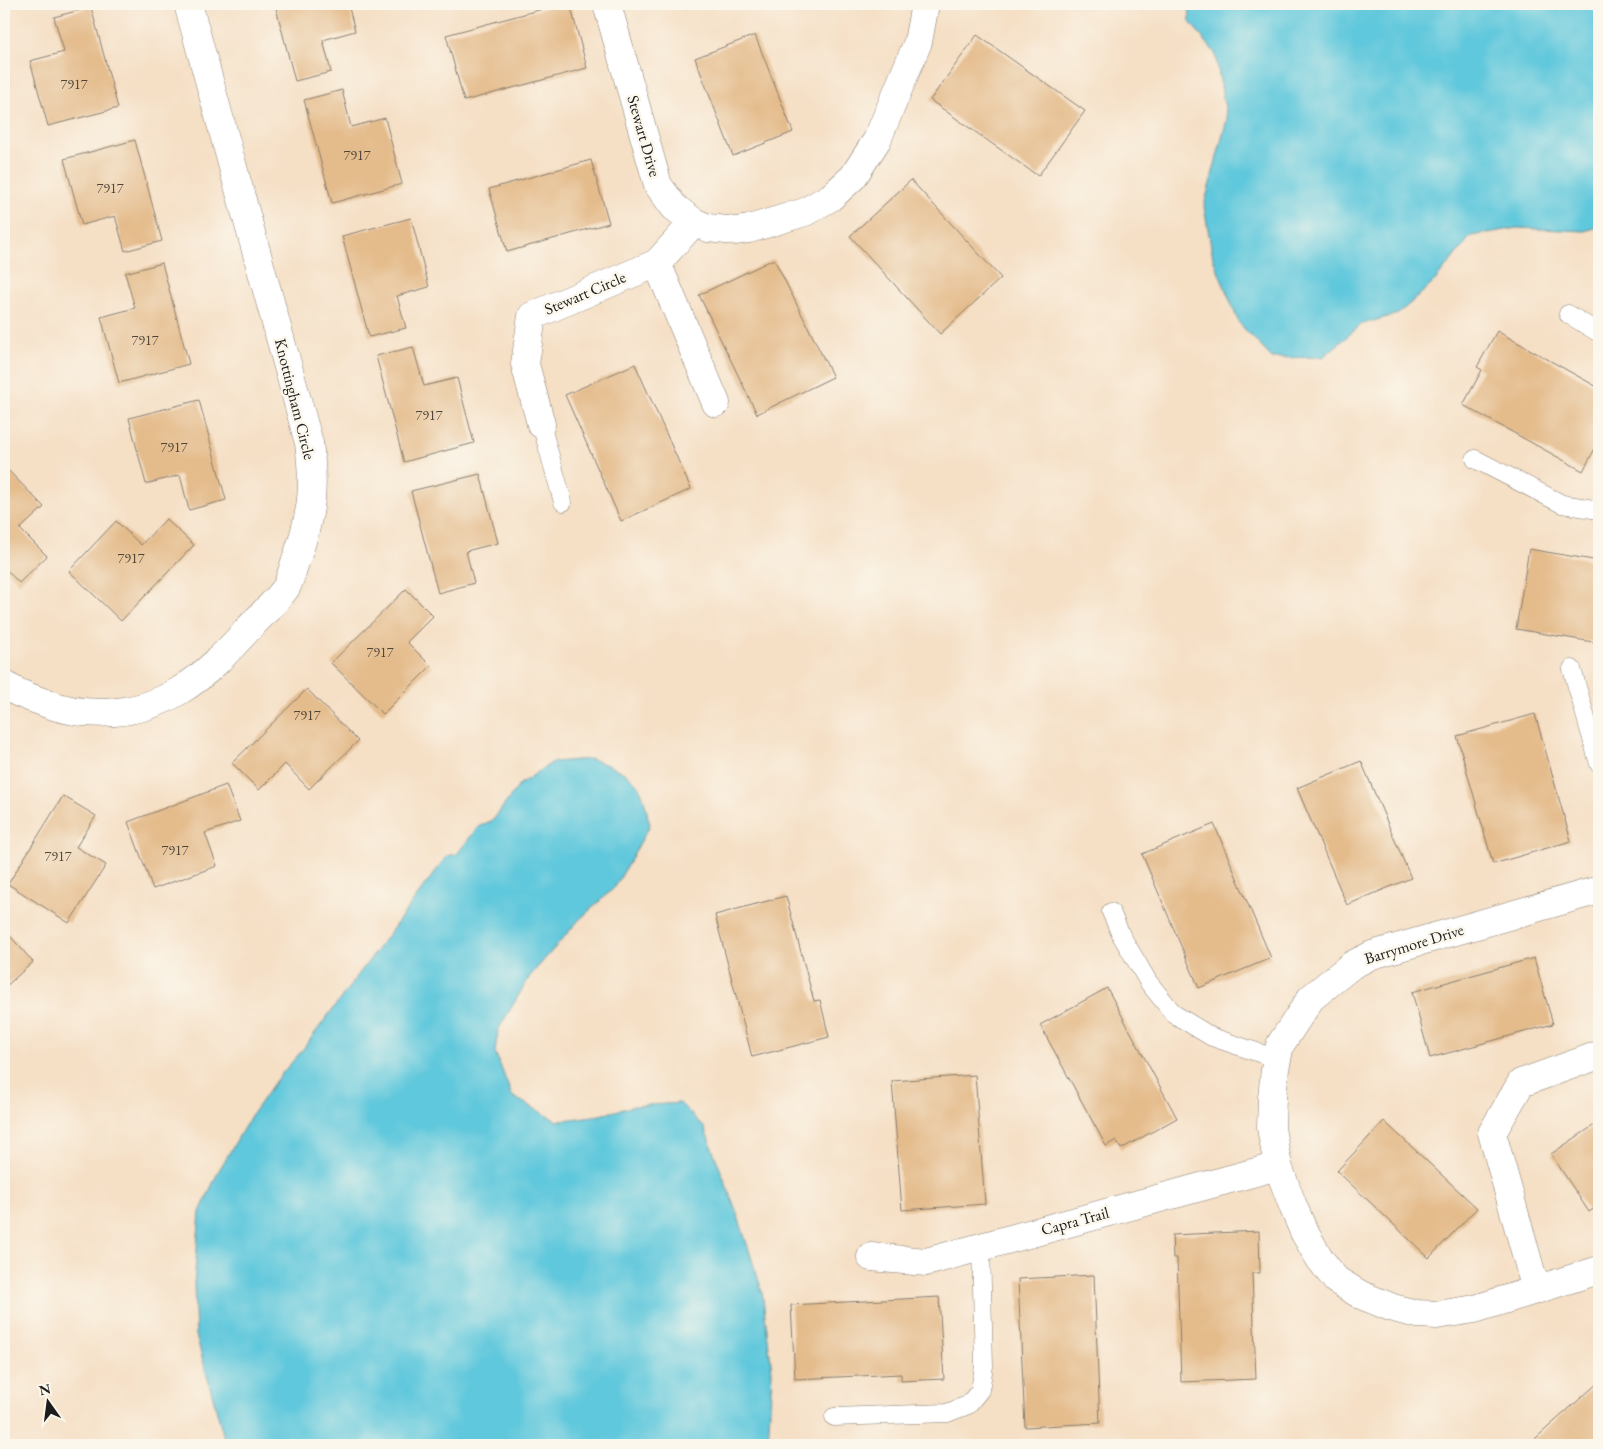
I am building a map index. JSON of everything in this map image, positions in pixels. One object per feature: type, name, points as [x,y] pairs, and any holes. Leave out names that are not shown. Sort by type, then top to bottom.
[{"type":"street","name":"Knottingham Circle","points":[[6,694],[62,709],[83,713],[106,714],[140,708],[179,692],[228,650],[286,588],[307,527],[312,497],[313,472],[309,443],[188,4]]},
{"type":"street","name":"Stewart Drive","points":[[607,4],[658,185],[674,207],[694,222],[708,228],[736,231],[749,229],[805,212],[831,197],[853,177],[877,140],[918,42],[925,4]]},
{"type":"street","name":"Stewart Circle","points":[[541,424],[525,364],[532,316],[657,263],[694,222]]},
{"type":"street","points":[[657,263],[716,403]]},
{"type":"street","name":"Barrymore Drive","points":[[1599,890],[1372,955],[1352,965],[1312,998],[1280,1044],[1272,1098],[1271,1128],[1278,1166],[1304,1232],[1320,1259],[1336,1280],[1361,1295],[1393,1308],[1417,1314],[1437,1315],[1476,1309],[1599,1270]]},
{"type":"street","points":[[1536,1290],[1492,1133],[1522,1083],[1599,1054]]},
{"type":"street","name":"Capra Trail","points":[[871,1257],[926,1262],[1278,1166]]},
{"type":"lane","points":[[1568,314],[1599,334]]},
{"type":"lane","points":[[541,424],[563,502]]},
{"type":"lane","points":[[1475,458],[1562,504],[1599,510]]},
{"type":"lane","points":[[1572,669],[1599,764]]},
{"type":"lane","points":[[1111,912],[1121,935],[1144,975],[1174,1014],[1212,1036],[1277,1059]]},
{"type":"lane","points":[[834,1417],[947,1413],[968,1405],[980,1390],[984,1366],[981,1247]]},
{"type":"water","points":[[1189,4],[1599,4],[1599,227],[1584,231],[1517,228],[1471,236],[1433,283],[1398,314],[1362,324],[1323,357],[1272,358],[1239,323],[1213,258],[1204,206],[1227,119],[1215,53],[1190,22]]},
{"type":"water","points":[[591,759],[621,771],[634,781],[639,787],[645,802],[650,825],[615,887],[579,920],[530,976],[498,1030],[495,1052],[512,1096],[557,1121],[600,1115],[634,1106],[680,1103],[704,1127],[737,1213],[762,1291],[772,1371],[768,1445],[226,1445],[196,1335],[194,1284],[200,1212],[218,1172],[252,1114],[277,1079],[300,1053],[447,856],[457,854],[478,827],[493,820],[520,784],[553,762]]},
{"type":"building","points":[[275,4],[348,4],[355,31],[323,40],[331,72],[295,81]]},
{"type":"building","points":[[561,4],[570,4],[587,68],[464,101],[446,35]]},
{"type":"building","points":[[91,7],[118,108],[48,126],[30,61],[64,52],[54,17]]},
{"type":"building","points":[[755,35],[793,132],[733,156],[695,58]]},
{"type":"building","points":[[977,35],[1085,111],[1038,176],[930,100]]},
{"type":"building","points":[[342,90],[351,127],[385,118],[402,184],[332,203],[304,100]]},
{"type":"building","points":[[135,140],[162,241],[125,251],[115,216],[82,225],[64,159]]},
{"type":"building","points":[[591,160],[609,223],[507,252],[489,189]]},
{"type":"building","points":[[911,180],[1001,278],[940,334],[850,236]]},
{"type":"building","points":[[411,218],[429,287],[397,296],[406,328],[369,337],[342,236]]},
{"type":"building","points":[[774,259],[833,377],[757,414],[699,295]]},
{"type":"building","points":[[162,263],[189,364],[119,383],[101,317],[135,308],[125,273]]},
{"type":"building","points":[[1497,331],[1599,388],[1599,441],[1583,471],[1463,405],[1482,370],[1477,367]]},
{"type":"building","points":[[413,347],[424,386],[457,378],[474,443],[404,462],[376,356]]},
{"type":"building","points":[[635,364],[691,489],[621,521],[565,395]]},
{"type":"building","points":[[199,400],[226,500],[189,510],[180,475],[146,484],[129,418]]},
{"type":"building","points":[[4,466],[44,507],[20,529],[47,556],[19,583],[4,567]]},
{"type":"building","points":[[480,474],[498,543],[466,551],[474,583],[438,593],[411,491]]},
{"type":"building","points":[[166,519],[194,545],[121,621],[69,571],[116,521],[141,545]]},
{"type":"building","points":[[1529,549],[1599,561],[1599,643],[1516,629]]},
{"type":"building","points":[[406,589],[433,616],[407,642],[431,666],[383,714],[331,663]]},
{"type":"building","points":[[307,689],[358,741],[309,789],[285,764],[259,790],[232,763]]},
{"type":"building","points":[[1535,714],[1571,841],[1493,864],[1457,736]]},
{"type":"building","points":[[1361,761],[1411,878],[1347,905],[1297,788]]},
{"type":"building","points":[[226,785],[240,821],[205,833],[217,866],[153,889],[128,822]]},
{"type":"building","points":[[63,796],[96,816],[76,847],[106,865],[69,923],[8,884]]},
{"type":"building","points":[[1214,824],[1271,958],[1199,988],[1142,854]]},
{"type":"building","points":[[786,896],[814,1001],[820,1000],[829,1037],[752,1057],[715,915]]},
{"type":"building","points":[[4,929],[33,962],[4,988]]},
{"type":"building","points":[[1534,958],[1553,1024],[1430,1058],[1412,992]]},
{"type":"building","points":[[1107,988],[1177,1118],[1121,1149],[1116,1140],[1106,1146],[1040,1025]]},
{"type":"building","points":[[975,1075],[985,1204],[902,1210],[892,1081]]},
{"type":"building","points":[[1384,1121],[1477,1208],[1429,1258],[1337,1171]]},
{"type":"building","points":[[1599,1122],[1599,1205],[1589,1212],[1551,1154]]},
{"type":"building","points":[[1259,1231],[1260,1273],[1252,1273],[1256,1379],[1181,1382],[1177,1258],[1173,1258],[1172,1235]]},
{"type":"building","points":[[1094,1275],[1100,1423],[1025,1427],[1018,1279]]},
{"type":"building","points":[[939,1297],[944,1379],[901,1381],[901,1374],[795,1379],[791,1305]]},
{"type":"building","points":[[1599,1382],[1599,1445],[1528,1445]]}]
